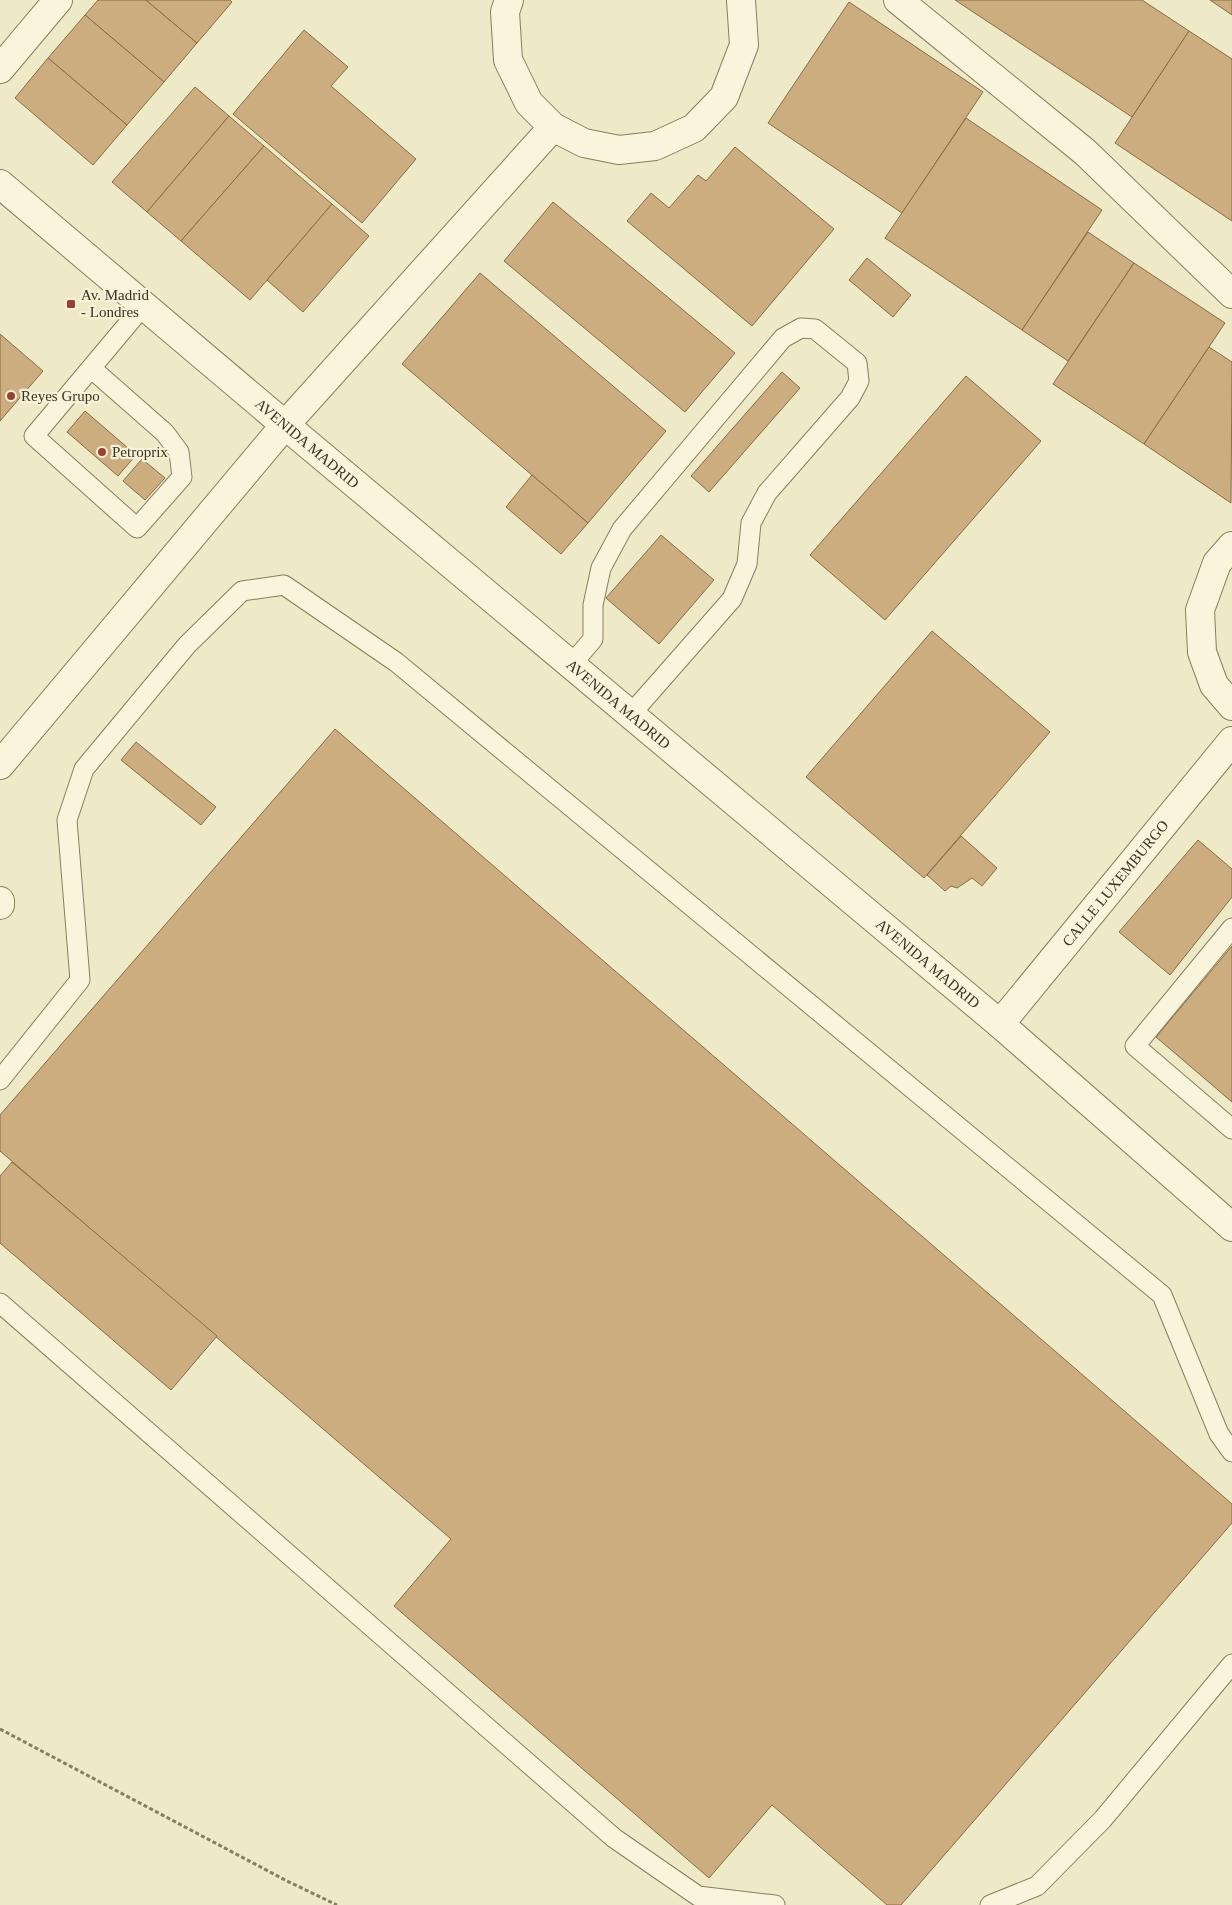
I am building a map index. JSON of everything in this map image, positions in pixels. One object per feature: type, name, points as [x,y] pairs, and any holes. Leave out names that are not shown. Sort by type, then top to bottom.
[{"type":"street","points":[[0,69],[58,0]]},
{"type":"street","points":[[508,0],[505,12],[508,60],[529,103],[553,127],[584,143],[619,150],[655,146],[694,128],[724,96],[744,45],[741,0]]},
{"type":"street","points":[[898,0],[1084,152],[1232,294]]},
{"type":"street","points":[[0,765],[285,426],[553,127]]},
{"type":"street","name":"AVENIDA MADRID","points":[[0,184],[285,426],[1000,1024],[1232,1227]]},
{"type":"street","points":[[1232,546],[1217,563],[1200,610],[1202,652],[1214,684],[1232,706]]},
{"type":"street","name":"CALLE LUXEMBURGO","points":[[1000,1024],[1232,741]]},
{"type":"lane","points":[[91,368],[165,433],[179,452],[182,477],[137,528],[34,436],[91,368],[143,306]]},
{"type":"lane","points":[[571,665],[593,639],[593,605],[601,568],[622,529],[782,338],[802,328],[815,328],[857,363],[859,381],[850,398],[767,493],[751,522],[747,564],[732,599],[630,714]]},
{"type":"lane","points":[[0,1080],[80,980],[67,820],[84,769],[187,645],[242,591],[284,585],[396,662],[1162,1295],[1219,1434],[1232,1452]]},
{"type":"lane","points":[[1232,928],[1135,1046],[1232,1129]]},
{"type":"lane","points":[[0,1303],[614,1838],[698,1896],[775,1905]]},
{"type":"lane","points":[[990,1905],[1037,1886],[1104,1819],[1232,1664]]},
{"type":"path","points":[[0,1730],[278,1877],[338,1905]]},
{"type":"building","points":[[98,0],[146,0],[197,43],[164,82],[85,15]]},
{"type":"building","points":[[146,0],[230,0],[232,2],[197,43]]},
{"type":"building","points":[[955,0],[1142,0],[1189,31],[1132,117]]},
{"type":"building","points":[[1210,0],[1232,0],[1232,15]]},
{"type":"building","points":[[849,2],[983,92],[902,213],[768,123]]},
{"type":"building","points":[[85,15],[164,82],[127,125],[48,58]]},
{"type":"building","points":[[304,30],[348,67],[331,86],[416,159],[362,223],[233,114]]},
{"type":"building","points":[[1189,31],[1232,59],[1232,221],[1115,143]]},
{"type":"building","points":[[48,58],[127,125],[93,165],[15,98]]},
{"type":"building","points":[[195,87],[229,116],[147,212],[112,182]]},
{"type":"building","points":[[229,116],[264,146],[181,241],[147,212]]},
{"type":"building","points":[[966,118],[1102,210],[1022,330],[885,238]]},
{"type":"building","points":[[264,146],[332,204],[250,300],[181,241]]},
{"type":"building","points":[[735,147],[834,229],[752,326],[627,221],[651,193],[669,208],[698,175],[706,181]]},
{"type":"building","points":[[553,202],[735,353],[685,412],[504,261]]},
{"type":"building","points":[[332,204],[369,236],[303,312],[267,280]]},
{"type":"building","points":[[1088,232],[1134,263],[1068,361],[1022,330]]},
{"type":"building","points":[[867,258],[911,295],[893,317],[849,280]]},
{"type":"building","points":[[1134,263],[1225,323],[1144,444],[1053,384]]},
{"type":"building","points":[[480,273],[666,431],[588,523],[402,364]]},
{"type":"building","name":"Reyes Grupo","points":[[0,334],[43,371],[0,421]]},
{"type":"building","points":[[1209,347],[1232,362],[1231,503],[1144,444]]},
{"type":"building","points":[[782,372],[800,388],[709,492],[691,476]]},
{"type":"building","points":[[966,376],[1041,441],[885,620],[810,555]]},
{"type":"building","points":[[85,411],[136,455],[118,476],[67,432]]},
{"type":"building","points":[[142,459],[165,478],[145,500],[123,481]]},
{"type":"building","points":[[532,475],[588,523],[561,554],[506,507]]},
{"type":"building","points":[[661,535],[714,580],[659,644],[606,598]]},
{"type":"building","points":[[932,631],[1050,732],[924,878],[806,777]]},
{"type":"building","points":[[335,729],[1232,1504],[1232,1523],[901,1905],[887,1905],[772,1805],[709,1878],[394,1606],[451,1539],[0,1151],[0,1115]]},
{"type":"building","points":[[136,742],[216,807],[201,825],[121,760]]},
{"type":"building","points":[[961,836],[997,868],[982,886],[972,878],[957,888],[951,886],[945,891],[927,875]]},
{"type":"building","points":[[1198,840],[1232,869],[1232,897],[1170,975],[1119,932]]},
{"type":"building","points":[[1232,946],[1232,1102],[1156,1037]]},
{"type":"building","points":[[12,1162],[217,1336],[171,1390],[0,1243],[0,1176]]},
{"type":"place","name":"Av. Madrid - Londres","points":[[71,304]]},
{"type":"place","name":"Reyes Grupo","points":[[11,396]]},
{"type":"place","name":"Petroprix","points":[[102,452]]}]
